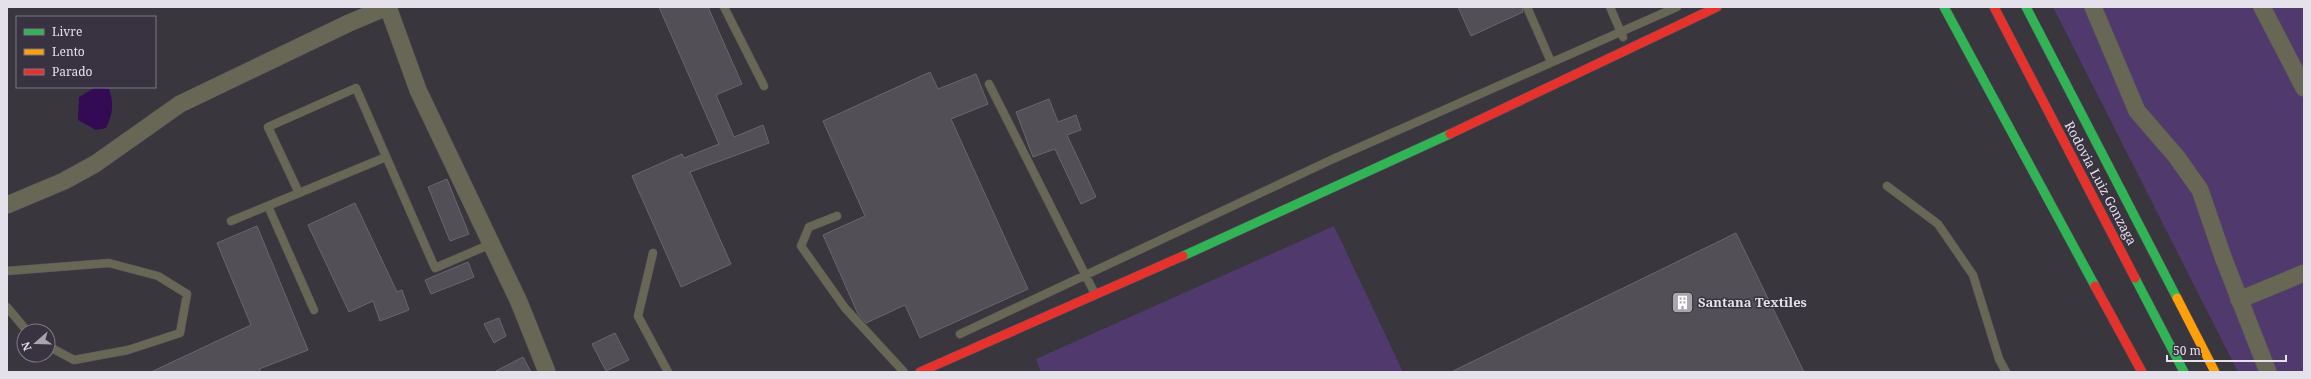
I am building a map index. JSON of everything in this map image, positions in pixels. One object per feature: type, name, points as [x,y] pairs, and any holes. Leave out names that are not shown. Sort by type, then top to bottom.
[{"type":"main road","points":[[920,372],[1030,322],[1096,296],[1402,157],[1717,7]]},
{"type":"main road","points":[[1944,7],[2142,372]]},
{"type":"main road","name":"Rodovia Luiz Gonzaga","points":[[1994,7],[2184,372]]},
{"type":"main road","name":"Rodovia Luiz Gonzaga","points":[[2026,7],[2215,372]]},
{"type":"street","points":[[7,206],[64,181],[95,164],[180,104],[349,23],[388,7],[418,90],[490,244],[519,302],[547,372]]},
{"type":"street","points":[[2093,7],[2137,110],[2176,156],[2200,190],[2268,372]]},
{"type":"street","points":[[2262,7],[2304,88]]},
{"type":"street","points":[[2240,300],[2304,273]]},
{"type":"lane","points":[[724,7],[764,86]]},
{"type":"lane","points":[[1527,7],[1551,62]]},
{"type":"lane","points":[[1610,7],[1629,48]]},
{"type":"lane","points":[[960,334],[1333,159],[1677,7]]},
{"type":"lane","points":[[989,84],[1096,296]]},
{"type":"lane","points":[[299,193],[268,127],[356,88],[435,268],[490,244]]},
{"type":"lane","points":[[231,221],[386,157]]},
{"type":"lane","points":[[1887,186],[1938,224],[1973,275],[1999,359],[2006,372]]},
{"type":"lane","points":[[268,206],[314,310]]},
{"type":"lane","points":[[837,216],[810,227],[801,246],[845,308],[904,372]]},
{"type":"lane","points":[[653,253],[638,316],[668,372]]},
{"type":"lane","points":[[7,271],[109,263],[158,276],[187,294],[180,333],[128,350],[74,360],[56,350]]},
{"type":"lane","points":[[7,307],[20,323]]},
{"type":"shaded area","points":[[2053,7],[2304,7],[2304,372],[2238,372]]},
{"type":"shaded area","points":[[94,88],[109,89],[112,104],[110,118],[106,128],[96,130],[78,120],[79,97]]},
{"type":"shaded area","points":[[1334,226],[1403,372],[1041,372],[1036,359]]},
{"type":"building","points":[[659,7],[708,7],[742,84],[716,95],[734,137],[763,125],[769,143],[690,172],[731,264],[681,287],[632,176],[682,154],[684,158],[719,144]]},
{"type":"building","points":[[1458,7],[1522,7],[1523,12],[1471,36]]},
{"type":"building","points":[[930,72],[938,89],[976,74],[988,104],[951,119],[1028,289],[920,338],[905,305],[866,323],[858,314],[823,235],[865,216],[823,121]]},
{"type":"building","points":[[1049,99],[1058,122],[1076,115],[1081,130],[1067,135],[1096,197],[1081,204],[1055,149],[1033,157],[1016,112]]},
{"type":"building","points":[[447,179],[469,234],[450,241],[428,187]]},
{"type":"building","points":[[355,203],[397,292],[402,290],[409,310],[380,321],[373,301],[349,312],[308,225]]},
{"type":"building","points":[[257,226],[308,350],[259,369],[261,372],[151,372],[251,325],[217,243]]},
{"type":"building","name":"Santana Textiles","points":[[1736,233],[1804,372],[1451,372]]},
{"type":"building","points":[[468,262],[474,277],[431,294],[425,280]]},
{"type":"building","points":[[499,318],[506,336],[494,343],[484,324]]},
{"type":"building","points":[[615,333],[629,360],[606,371],[592,344]]},
{"type":"building","points":[[523,357],[531,372],[494,372]]},
{"type":"traffic: fast","points":[[1944,7],[2095,286]]},
{"type":"traffic: fast","points":[[2026,7],[2177,298]]},
{"type":"traffic: fast","points":[[1183,256],[1450,134]]},
{"type":"traffic: fast","points":[[2135,278],[2184,372]]},
{"type":"traffic: slow","points":[[2177,298],[2215,372]]},
{"type":"traffic: jam","points":[[1450,134],[1717,7]]},
{"type":"traffic: jam","points":[[1994,7],[2135,278]]},
{"type":"traffic: jam","points":[[920,372],[1183,256]]},
{"type":"traffic: jam","points":[[2095,286],[2142,372]]},
{"type":"place","name":"Santana Textiles","points":[[1682,302]]}]
